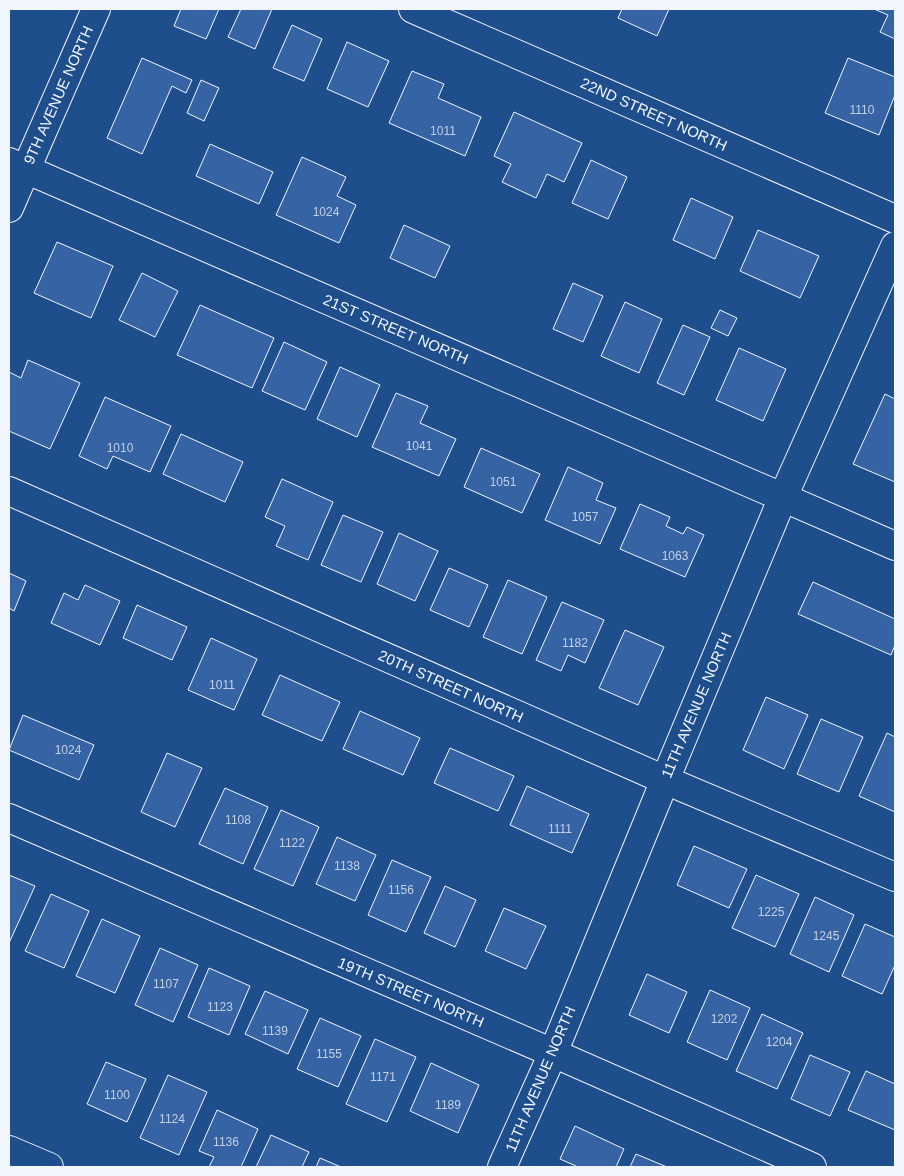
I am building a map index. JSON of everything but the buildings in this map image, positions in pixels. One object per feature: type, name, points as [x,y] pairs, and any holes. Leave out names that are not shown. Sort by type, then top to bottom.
[{"type":"street","name":"9TH AVENUE NORTH","points":[[9,208],[17,165],[96,9]]},
{"type":"street","name":"22ND STREET NORTH","points":[[413,9],[895,219]]},
{"type":"street","name":"21ST STREET NORTH","points":[[17,165],[895,546]]},
{"type":"street","name":"11TH AVENUE NORTH","points":[[502,1167],[553,1053],[783,497],[895,246]]},
{"type":"street","name":"20TH STREET NORTH","points":[[9,491],[665,780],[895,878]]},
{"type":"street","name":"19TH STREET NORTH","points":[[9,818],[812,1167]]},
{"type":"street","points":[[9,1150],[49,1167]]}]
